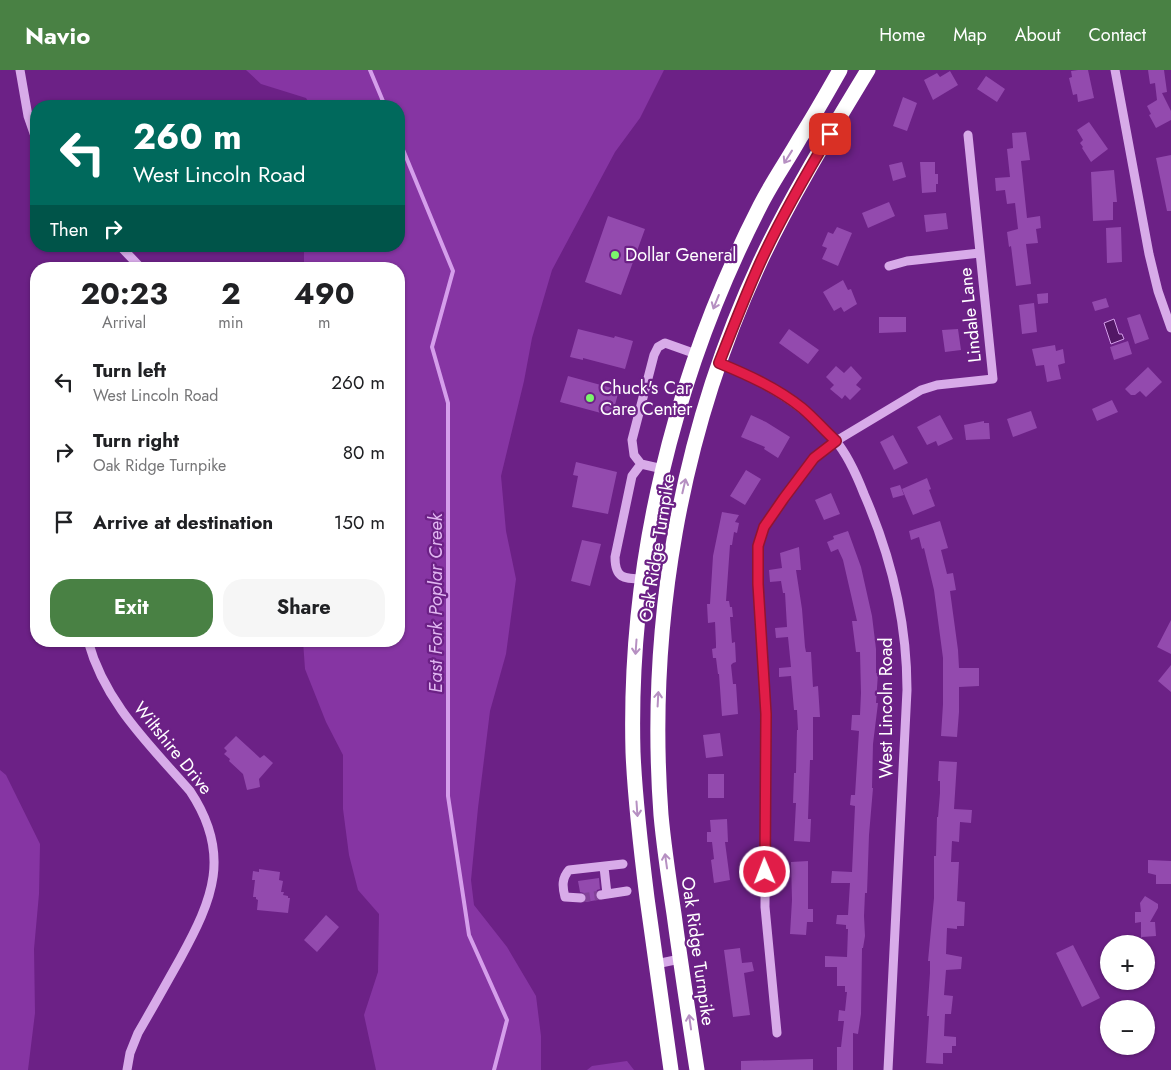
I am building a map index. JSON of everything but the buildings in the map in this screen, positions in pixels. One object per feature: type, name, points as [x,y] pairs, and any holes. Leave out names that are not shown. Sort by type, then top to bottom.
[{"type":"highway","points":[[839,70],[864,76]]},
{"type":"highway","name":"Oak Ridge Turnpike","points":[[671,1070],[640,840],[633,753],[636,646],[651,520],[676,416],[696,354],[729,272],[760,205],[839,70]]},
{"type":"highway","name":"Oak Ridge Turnpike","points":[[696,1070],[661,816],[658,703],[663,613],[678,517],[692,453],[719,363],[749,287],[795,192],[864,76]]},
{"type":"highway","points":[[696,354],[719,363]]},
{"type":"street","points":[[20,70],[30,122]]},
{"type":"street","points":[[1115,70],[1149,254],[1158,291],[1171,328]]},
{"type":"street","name":"Lindale Lane","points":[[836,441],[920,390],[938,385],[993,379],[968,135]]},
{"type":"street","points":[[126,252],[135,262]]},
{"type":"street","points":[[889,266],[907,261],[980,253]]},
{"type":"street","points":[[662,469],[641,464],[634,455],[632,440],[654,355],[658,347],[665,342],[696,354]]},
{"type":"street","name":"West Lincoln Road","points":[[719,363],[751,377],[782,394],[803,409],[836,441],[860,483],[891,567],[902,622],[907,662],[888,1070]]},
{"type":"street","points":[[777,1033],[765,906],[766,714],[758,593],[758,546],[764,527],[784,498],[814,458],[836,441]]},
{"type":"street","points":[[641,464],[632,476],[615,557],[615,569],[619,574],[628,579],[643,579]]},
{"type":"street","name":"Wiltshire Drive","points":[[90,647],[103,681],[114,701],[190,791],[200,806],[209,828],[214,849],[212,889],[204,913],[138,1033],[130,1053],[127,1070]]},
{"type":"street","points":[[581,898],[565,897],[563,888],[564,876],[569,870],[623,864]]},
{"type":"street","points":[[604,867],[604,895],[627,891]]},
{"type":"street","points":[[656,964],[680,959]]},
{"type":"shaded area","points":[[246,70],[664,70],[640,118],[615,152],[552,270],[532,338],[524,381],[501,476],[506,531],[516,579],[506,654],[490,711],[471,880],[474,905],[507,947],[536,996],[541,1036],[541,1070],[376,1070],[364,1015],[378,972],[379,914],[358,890],[349,855],[343,809],[343,755],[326,722],[305,669],[303,647],[405,647],[405,262],[304,262],[304,252],[405,252],[405,100],[307,100],[261,84]]},
{"type":"shaded area","points":[[1114,319],[1119,334],[1122,334],[1124,339],[1111,344],[1104,323]]},
{"type":"shaded area","points":[[0,770],[6,775],[40,844],[39,894],[34,949],[35,1013],[28,1070],[0,1070]]},
{"type":"shaded area","points":[[627,1061],[634,1070],[587,1070],[592,1066]]},
{"type":"waterway","name":"East Fork Poplar Creek","points":[[370,70],[382,100]]},
{"type":"waterway","name":"East Fork Poplar Creek","points":[[405,155],[453,271],[432,347],[448,403],[448,796],[469,935],[507,1020],[494,1070]]},
{"type":"tunnel","points":[[581,898],[601,895]]},
{"type":"place","name":"Dollar General","points":[[615,255]]},
{"type":"place","name":"Chuck's Car Care Center","points":[[590,398]]},
{"type":"route","points":[[765,872],[766,714],[757,564],[758,546],[764,527],[784,498],[814,458],[836,441],[803,409],[782,394],[739,371],[719,363],[749,287],[774,234],[795,192],[830,134]]}]
